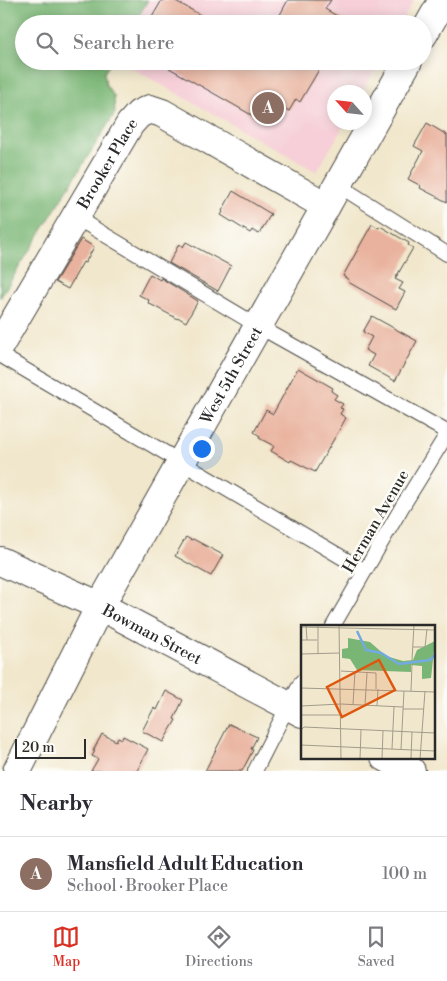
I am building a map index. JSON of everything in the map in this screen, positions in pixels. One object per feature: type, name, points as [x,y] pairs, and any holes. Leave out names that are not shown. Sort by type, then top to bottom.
[{"type":"street","points":[[432,19],[443,0]]},
{"type":"street","name":"West 5th Street","points":[[17,771],[100,606],[403,70]]},
{"type":"street","name":"Brooker Place","points":[[0,344],[130,124],[139,114],[150,109],[162,113],[332,196]]},
{"type":"street","name":"Bowman Street","points":[[0,561],[100,606],[295,709]]},
{"type":"street","points":[[387,758],[410,771]]},
{"type":"lane","points":[[332,196],[447,254]]},
{"type":"lane","points":[[75,217],[258,326],[447,433]]},
{"type":"lane","points":[[0,355],[365,571]]},
{"type":"lane","name":"Herman Avenue","points":[[334,625],[447,433]]},
{"type":"lane","points":[[255,771],[295,709],[301,684]]},
{"type":"shaded area","points":[[148,0],[414,0],[406,15],[139,15]]},
{"type":"shaded area","points":[[135,70],[375,70],[366,85],[327,85],[327,130],[341,130],[317,172]]},
{"type":"green space","points":[[0,0],[148,0],[139,15],[15,15],[15,70],[106,70],[104,73],[106,85],[114,96],[115,113],[0,298]]},
{"type":"building","points":[[162,0],[174,0],[200,15],[153,15]]},
{"type":"building","points":[[288,0],[331,0],[325,9],[335,15],[280,15]]},
{"type":"building","points":[[173,70],[319,70],[300,102],[296,99],[289,111],[273,102],[262,121]]},
{"type":"building","points":[[427,123],[447,135],[447,202],[420,188],[421,186],[408,179],[423,151],[414,146]]},
{"type":"building","points":[[233,191],[271,214],[259,234],[252,230],[250,233],[221,215]]},
{"type":"building","points":[[372,224],[379,228],[380,226],[409,243],[408,245],[413,248],[395,279],[403,283],[399,289],[405,292],[396,309],[348,282],[349,280],[343,276]]},
{"type":"building","points":[[81,239],[94,247],[68,289],[55,282]]},
{"type":"building","points":[[186,242],[231,266],[218,291],[169,263],[179,244],[183,247]]},
{"type":"building","points":[[150,274],[160,280],[161,278],[198,301],[186,322],[148,303],[149,300],[139,295]]},
{"type":"building","points":[[372,316],[417,341],[395,381],[368,366],[374,355],[365,350],[372,337],[363,332]]},
{"type":"building","points":[[298,368],[333,388],[331,391],[337,395],[334,399],[343,404],[340,408],[343,409],[340,414],[346,418],[315,472],[291,460],[290,462],[271,451],[274,446],[259,438],[260,436],[254,432],[266,410],[273,414]]},
{"type":"building","points":[[186,537],[223,555],[211,576],[175,556]]},
{"type":"building","points":[[166,691],[183,700],[174,719],[176,720],[163,742],[142,731],[154,708],[157,710]]},
{"type":"building","points":[[229,724],[257,737],[251,749],[253,750],[242,771],[205,771]]},
{"type":"building","points":[[102,734],[116,741],[118,737],[122,739],[123,736],[148,749],[137,771],[91,771],[98,759],[92,756],[95,751],[93,751]]},
{"type":"place","name":"Mansfield Adult Education","points":[[268,108]]}]
